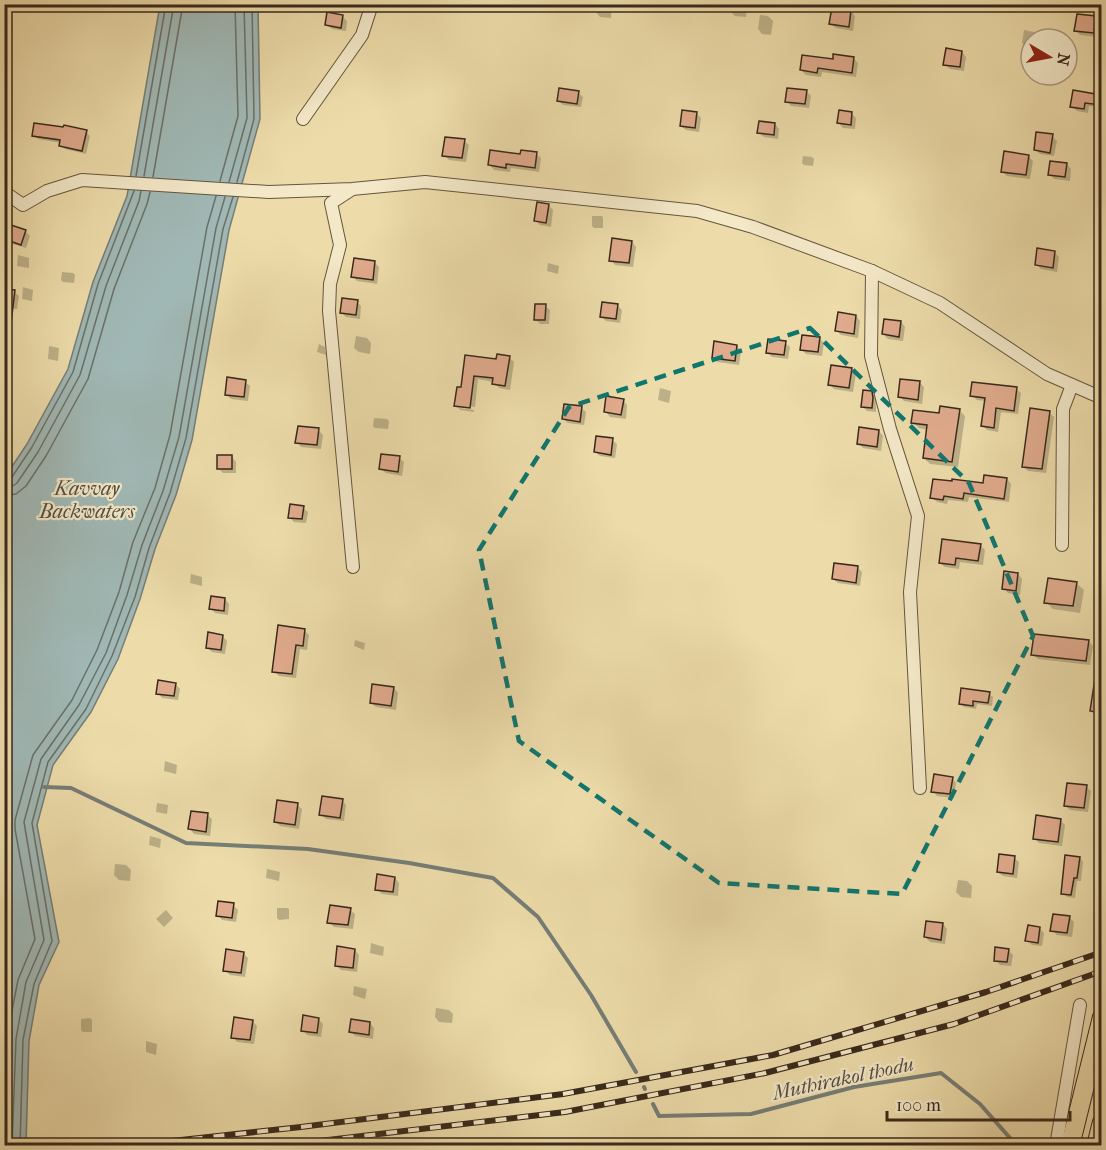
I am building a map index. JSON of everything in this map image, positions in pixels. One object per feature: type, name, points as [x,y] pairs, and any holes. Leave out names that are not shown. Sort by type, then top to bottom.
[{"type":"highway","points":[[1070,1146],[1101,1017]]},
{"type":"highway","points":[[1096,1146],[1101,1122]]},
{"type":"street","points":[[303,119],[362,35],[372,4]]},
{"type":"street","points":[[4,192],[23,205],[47,191],[82,180],[269,192],[351,189],[425,182],[697,211],[753,227],[872,271],[940,303],[1047,374],[1101,398]]},
{"type":"street","points":[[351,189],[331,203],[340,245],[330,284],[329,311],[353,567]]},
{"type":"street","points":[[872,271],[871,356],[890,429],[918,516],[910,592],[920,788]]},
{"type":"street","points":[[1062,546],[1063,409],[1072,385]]},
{"type":"street","points":[[1056,1146],[1080,1005]]},
{"type":"highlighted area","points":[[810,328],[969,483],[1033,636],[902,894],[719,883],[519,741],[479,550],[569,407]]},
{"type":"water","name":"Kavvay Backwaters","points":[[160,5],[258,5],[260,119],[229,230],[192,440],[176,495],[118,659],[91,712],[53,765],[37,825],[59,942],[39,985],[29,1041],[26,1145],[5,1146],[5,477],[27,444],[68,369],[93,282],[127,196]]},
{"type":"building","points":[[832,7],[851,10],[849,27],[829,24]]},
{"type":"building","points":[[327,12],[343,15],[341,28],[325,25]]},
{"type":"building","points":[[1077,14],[1096,16],[1094,33],[1079,32],[1079,27],[1075,27]]},
{"type":"building","points":[[946,48],[962,51],[960,67],[943,65]]},
{"type":"building","points":[[833,54],[854,57],[852,73],[818,68],[817,73],[800,70],[802,55],[833,59]]},
{"type":"building","points":[[559,88],[579,91],[577,104],[557,101]]},
{"type":"building","points":[[787,88],[807,90],[805,104],[785,102]]},
{"type":"building","points":[[1073,90],[1101,95],[1101,105],[1085,103],[1084,109],[1070,107]]},
{"type":"building","points":[[682,110],[697,112],[695,128],[680,126]]},
{"type":"building","points":[[839,110],[852,112],[851,125],[837,123]]},
{"type":"building","points":[[759,121],[775,123],[774,135],[757,133]]},
{"type":"building","points":[[34,123],[63,127],[64,125],[87,130],[82,151],[59,146],[60,140],[32,136]]},
{"type":"building","points":[[1036,132],[1053,134],[1050,153],[1034,150]]},
{"type":"building","points":[[445,137],[465,139],[462,158],[442,156]]},
{"type":"building","points":[[490,150],[520,154],[521,150],[537,152],[535,168],[506,164],[506,168],[488,165]]},
{"type":"building","points":[[1004,151],[1029,155],[1026,175],[1001,172]]},
{"type":"building","points":[[1050,161],[1067,163],[1065,177],[1048,175]]},
{"type":"building","points":[[537,202],[549,204],[546,223],[534,221]]},
{"type":"building","points":[[8,224],[26,230],[21,245],[4,239]]},
{"type":"building","points":[[612,238],[632,241],[629,263],[609,261]]},
{"type":"building","points":[[1037,248],[1055,251],[1053,268],[1035,265]]},
{"type":"building","points":[[354,258],[375,261],[373,280],[351,277]]},
{"type":"building","points":[[4,289],[15,290],[11,323],[4,322]]},
{"type":"building","points":[[342,298],[358,300],[356,315],[340,313]]},
{"type":"building","points":[[602,302],[618,304],[616,319],[600,317]]},
{"type":"building","points":[[535,304],[546,304],[545,320],[534,320]]},
{"type":"building","points":[[838,312],[856,315],[854,334],[835,331]]},
{"type":"building","points":[[884,319],[901,321],[899,337],[882,334]]},
{"type":"building","points":[[802,335],[820,337],[818,352],[800,350]]},
{"type":"building","points":[[768,339],[786,341],[784,355],[766,353]]},
{"type":"building","points":[[714,341],[737,345],[735,361],[712,358]]},
{"type":"building","points":[[497,354],[510,356],[505,386],[492,384],[493,378],[474,376],[470,408],[454,406],[457,387],[461,387],[465,355],[496,359]]},
{"type":"building","points":[[831,365],[852,368],[849,388],[828,385]]},
{"type":"building","points":[[227,377],[246,380],[244,397],[225,395]]},
{"type":"building","points":[[900,379],[920,381],[918,400],[898,397]]},
{"type":"building","points":[[972,382],[1017,387],[1014,411],[996,408],[994,428],[981,426],[985,398],[970,396]]},
{"type":"building","points":[[863,390],[872,391],[872,408],[861,407]]},
{"type":"building","points":[[606,396],[624,399],[621,415],[604,412]]},
{"type":"building","points":[[564,404],[582,406],[580,422],[562,419]]},
{"type":"building","points":[[940,406],[960,409],[952,462],[923,458],[927,425],[911,423],[913,410],[939,413]]},
{"type":"building","points":[[1030,408],[1050,411],[1042,469],[1022,467]]},
{"type":"building","points":[[298,426],[319,428],[317,445],[295,443]]},
{"type":"building","points":[[859,427],[879,430],[877,447],[857,444]]},
{"type":"building","points":[[596,436],[613,438],[611,455],[594,452]]},
{"type":"building","points":[[381,454],[400,456],[398,472],[379,469]]},
{"type":"building","points":[[217,455],[232,455],[232,469],[217,469]]},
{"type":"building","points":[[984,475],[1007,478],[1004,499],[964,493],[963,499],[944,496],[943,500],[930,498],[933,479],[983,483]]},
{"type":"building","points":[[290,504],[304,506],[302,519],[288,518]]},
{"type":"building","points":[[942,539],[981,544],[978,561],[956,558],[955,565],[939,563]]},
{"type":"building","points":[[834,563],[858,566],[856,583],[832,579]]},
{"type":"building","points":[[1004,571],[1018,573],[1016,591],[1002,589]]},
{"type":"building","points":[[1048,578],[1077,582],[1073,606],[1044,603]]},
{"type":"building","points":[[211,596],[225,598],[224,611],[209,609]]},
{"type":"building","points":[[278,625],[305,629],[303,646],[296,645],[292,674],[272,672]]},
{"type":"building","points":[[208,632],[223,635],[221,650],[206,648]]},
{"type":"building","points":[[1034,634],[1089,640],[1086,661],[1031,655]]},
{"type":"building","points":[[1096,672],[1101,672],[1101,713],[1090,711]]},
{"type":"building","points":[[158,680],[176,683],[174,696],[156,694]]},
{"type":"building","points":[[372,684],[394,687],[391,706],[370,703]]},
{"type":"building","points":[[961,688],[990,692],[988,703],[973,701],[973,706],[959,704]]},
{"type":"building","points":[[934,774],[953,777],[950,794],[931,792]]},
{"type":"building","points":[[1067,783],[1087,785],[1084,808],[1064,806]]},
{"type":"building","points":[[322,796],[343,799],[340,818],[319,815]]},
{"type":"building","points":[[277,800],[298,803],[295,825],[274,822]]},
{"type":"building","points":[[191,811],[208,813],[206,832],[188,829]]},
{"type":"building","points":[[1036,815],[1061,819],[1058,842],[1033,839]]},
{"type":"building","points":[[999,854],[1015,856],[1013,874],[997,872]]},
{"type":"building","points":[[1065,855],[1080,857],[1077,878],[1074,878],[1071,895],[1061,894]]},
{"type":"building","points":[[377,874],[395,877],[393,892],[375,890]]},
{"type":"building","points":[[218,901],[234,903],[232,918],[216,916]]},
{"type":"building","points":[[330,905],[351,908],[348,925],[327,923]]},
{"type":"building","points":[[1053,914],[1070,916],[1067,933],[1050,931]]},
{"type":"building","points":[[926,921],[943,923],[941,940],[924,937]]},
{"type":"building","points":[[1028,925],[1040,927],[1038,943],[1025,941]]},
{"type":"building","points":[[337,946],[355,949],[353,968],[335,966]]},
{"type":"building","points":[[995,947],[1009,949],[1007,962],[994,961]]},
{"type":"building","points":[[226,949],[244,952],[241,973],[223,971]]},
{"type":"building","points":[[303,1015],[319,1018],[317,1033],[301,1031]]},
{"type":"building","points":[[234,1017],[253,1020],[250,1040],[231,1038]]},
{"type":"building","points":[[351,1019],[370,1022],[369,1035],[349,1032]]},
{"type":"waterway","points":[[44,787],[71,788],[186,843],[308,849],[409,863],[493,878],[538,917],[591,995],[636,1072]]},
{"type":"waterway","name":"Muthirakol thodu","points":[[653,1104],[659,1116],[751,1114],[854,1087],[941,1073],[980,1104],[1017,1146]]},
{"type":"railway","points":[[126,1146],[301,1127],[563,1094],[773,1055],[986,992],[1102,952]]},
{"type":"railway","points":[[277,1146],[565,1112],[765,1073],[954,1024],[1102,971]]}]
